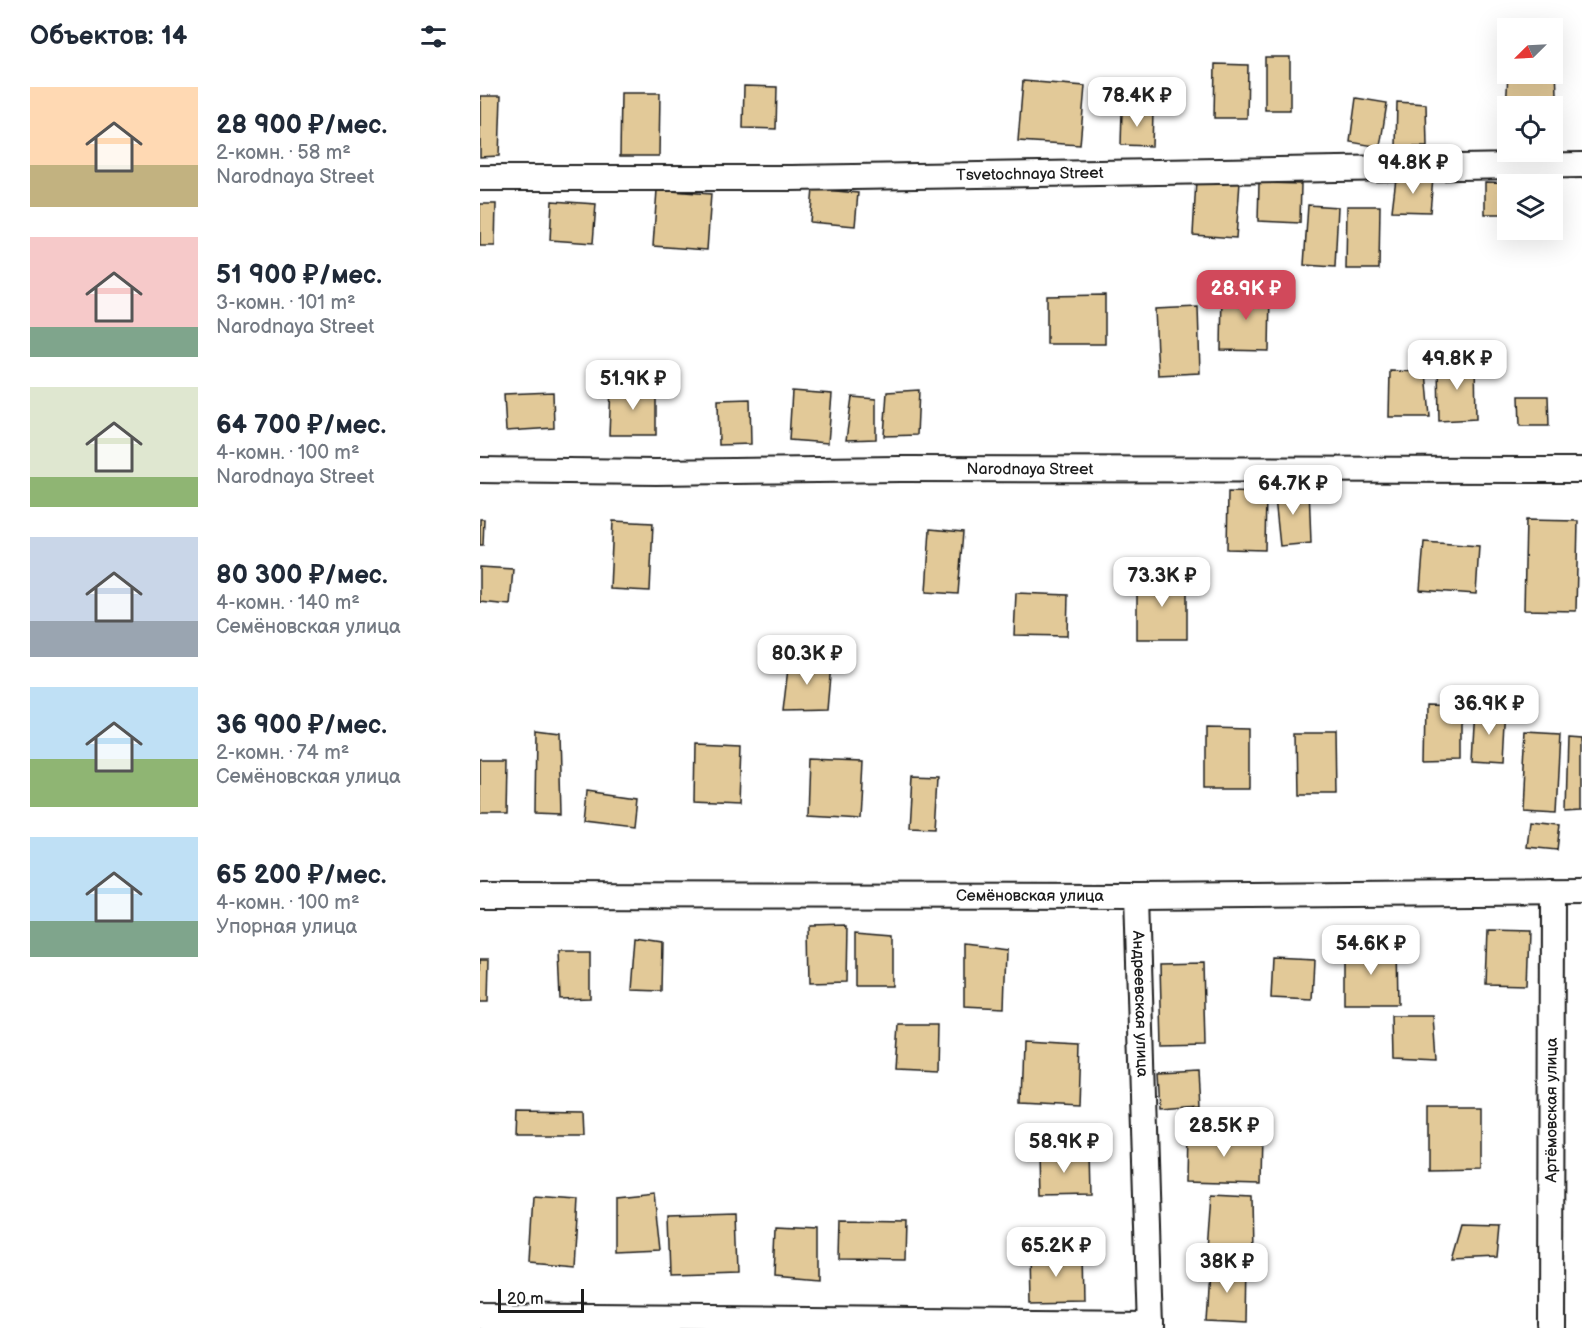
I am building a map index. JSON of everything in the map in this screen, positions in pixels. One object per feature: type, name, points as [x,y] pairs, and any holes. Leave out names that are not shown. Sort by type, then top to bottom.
[{"type":"street","name":"Tsvetochnaya Street","points":[[480,178],[791,178],[1582,165]]},
{"type":"street","name":"Narodnaya Street","points":[[480,470],[657,472],[1582,470]]},
{"type":"street","name":"Артёмовская улица","points":[[1551,1328],[1552,892]]},
{"type":"street","name":"Семёновская улица","points":[[480,895],[1137,896],[1582,892]]},
{"type":"street","name":"Андреевская улица","points":[[1137,896],[1150,1325]]},
{"type":"street","points":[[480,1317],[1150,1325]]},
{"type":"building","points":[[1265,57],[1290,57],[1290,110],[1265,110]]},
{"type":"building","points":[[1215,64],[1248,65],[1247,118],[1214,118]]},
{"type":"building","points":[[1023,81],[1085,86],[1080,145],[1018,141]]},
{"type":"building","points":[[1507,84],[1557,84],[1557,96],[1507,96]]},
{"type":"building","points":[[744,86],[777,87],[776,129],[743,128]]},
{"type":"building","points":[[621,93],[660,93],[659,156],[620,156]]},
{"type":"building","points":[[480,96],[501,96],[499,156],[480,157]]},
{"type":"building","points":[[1356,98],[1387,103],[1380,147],[1350,142]]},
{"type":"building","points":[[1397,102],[1426,104],[1427,147],[1396,147]]},
{"type":"building","points":[[1122,111],[1153,112],[1152,146],[1121,145]]},
{"type":"building","points":[[1396,178],[1433,178],[1430,212],[1392,211]]},
{"type":"building","points":[[1196,180],[1240,182],[1236,238],[1193,235]]},
{"type":"building","points":[[1485,182],[1497,182],[1497,214],[1485,214]]},
{"type":"building","points":[[1259,183],[1301,184],[1300,223],[1258,221]]},
{"type":"building","points":[[813,189],[858,193],[855,226],[810,222]]},
{"type":"building","points":[[657,190],[711,194],[707,250],[653,246]]},
{"type":"building","points":[[552,201],[596,204],[593,243],[550,240]]},
{"type":"building","points":[[480,204],[496,204],[495,246],[480,246]]},
{"type":"building","points":[[1308,205],[1338,207],[1335,267],[1304,265]]},
{"type":"building","points":[[1347,206],[1380,206],[1379,269],[1346,269]]},
{"type":"building","points":[[1222,290],[1270,291],[1269,351],[1221,350]]},
{"type":"building","points":[[1105,295],[1105,344],[1047,344],[1047,296]]},
{"type":"building","points":[[1198,307],[1200,373],[1158,375],[1155,309]]},
{"type":"building","points":[[1475,362],[1476,419],[1439,421],[1438,363]]},
{"type":"building","points":[[1390,371],[1426,372],[1430,417],[1389,417]]},
{"type":"building","points":[[611,386],[656,388],[656,435],[609,435]]},
{"type":"building","points":[[919,390],[917,435],[884,436],[887,392]]},
{"type":"building","points":[[792,391],[832,394],[828,443],[789,440]]},
{"type":"building","points":[[553,392],[554,428],[506,431],[504,394]]},
{"type":"building","points":[[1519,396],[1548,396],[1549,426],[1520,426]]},
{"type":"building","points":[[852,397],[876,399],[876,439],[846,440]]},
{"type":"building","points":[[750,399],[751,444],[719,445],[718,400]]},
{"type":"building","points":[[1309,487],[1311,543],[1280,546],[1274,489]]},
{"type":"building","points":[[1228,492],[1266,493],[1265,550],[1227,549]]},
{"type":"building","points":[[480,519],[484,519],[483,545],[480,545]]},
{"type":"building","points":[[1526,520],[1578,521],[1576,611],[1524,610]]},
{"type":"building","points":[[613,521],[653,523],[650,591],[610,589]]},
{"type":"building","points":[[930,529],[963,532],[958,594],[926,592]]},
{"type":"building","points":[[1424,542],[1479,546],[1476,594],[1420,590]]},
{"type":"building","points":[[480,567],[513,569],[510,605],[480,602]]},
{"type":"building","points":[[1137,576],[1187,576],[1187,639],[1137,639]]},
{"type":"building","points":[[1016,593],[1068,595],[1067,636],[1014,635]]},
{"type":"building","points":[[789,660],[831,664],[827,710],[783,711]]},
{"type":"building","points":[[1426,705],[1462,706],[1462,759],[1425,760]]},
{"type":"building","points":[[1475,707],[1506,709],[1503,765],[1472,763]]},
{"type":"building","points":[[1205,728],[1249,729],[1249,787],[1205,787]]},
{"type":"building","points":[[536,731],[559,734],[561,812],[535,811]]},
{"type":"building","points":[[1526,733],[1561,735],[1557,810],[1522,808]]},
{"type":"building","points":[[1297,734],[1336,734],[1337,794],[1298,794]]},
{"type":"building","points":[[1569,738],[1582,739],[1582,806],[1567,807]]},
{"type":"building","points":[[695,742],[740,744],[738,805],[694,803]]},
{"type":"building","points":[[480,759],[508,759],[507,815],[480,815]]},
{"type":"building","points":[[811,760],[862,762],[859,818],[809,815]]},
{"type":"building","points":[[912,775],[938,776],[935,828],[909,827]]},
{"type":"building","points":[[587,790],[636,797],[633,825],[584,819]]},
{"type":"building","points":[[1530,821],[1560,824],[1557,850],[1527,847]]},
{"type":"building","points":[[847,926],[846,982],[810,983],[809,927]]},
{"type":"building","points":[[1488,930],[1528,931],[1526,985],[1486,984]]},
{"type":"building","points":[[855,931],[892,934],[892,986],[855,986]]},
{"type":"building","points":[[636,938],[662,942],[661,991],[632,990]]},
{"type":"building","points":[[964,944],[1006,949],[1004,1008],[964,1006]]},
{"type":"building","points":[[1344,947],[1397,947],[1398,1004],[1344,1004]]},
{"type":"building","points":[[558,952],[590,952],[590,998],[560,999]]},
{"type":"building","points":[[1273,958],[1314,960],[1312,1000],[1271,998]]},
{"type":"building","points":[[480,959],[489,959],[488,1002],[480,1002]]},
{"type":"building","points":[[1203,963],[1205,1046],[1162,1047],[1160,964]]},
{"type":"building","points":[[1391,1016],[1433,1016],[1436,1060],[1392,1058]]},
{"type":"building","points":[[899,1025],[937,1025],[936,1070],[896,1068]]},
{"type":"building","points":[[1023,1042],[1081,1045],[1079,1106],[1021,1103]]},
{"type":"building","points":[[1199,1071],[1201,1104],[1160,1107],[1158,1073]]},
{"type":"building","points":[[1429,1107],[1479,1107],[1479,1170],[1429,1171]]},
{"type":"building","points":[[518,1111],[585,1112],[586,1136],[517,1136]]},
{"type":"building","points":[[1186,1132],[1262,1133],[1261,1184],[1185,1182]]},
{"type":"building","points":[[1091,1153],[1092,1194],[1037,1195],[1036,1155]]},
{"type":"building","points":[[654,1192],[660,1249],[616,1251],[616,1196]]},
{"type":"building","points":[[1212,1195],[1251,1197],[1252,1252],[1208,1253]]},
{"type":"building","points":[[533,1197],[579,1200],[575,1267],[529,1263]]},
{"type":"building","points":[[737,1212],[739,1274],[670,1276],[668,1214]]},
{"type":"building","points":[[840,1220],[907,1221],[906,1260],[839,1259]]},
{"type":"building","points":[[1463,1224],[1500,1225],[1497,1257],[1453,1259]]},
{"type":"building","points":[[776,1227],[818,1229],[818,1280],[774,1276]]},
{"type":"building","points":[[1083,1254],[1084,1300],[1030,1301],[1029,1255]]},
{"type":"building","points":[[1247,1265],[1246,1322],[1205,1320],[1208,1267]]}]
